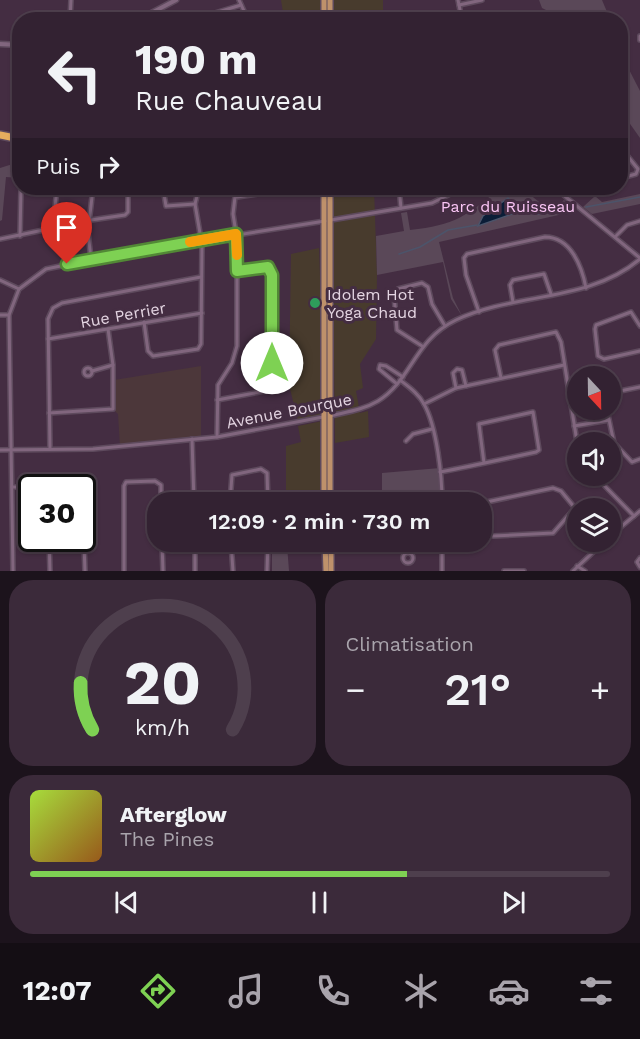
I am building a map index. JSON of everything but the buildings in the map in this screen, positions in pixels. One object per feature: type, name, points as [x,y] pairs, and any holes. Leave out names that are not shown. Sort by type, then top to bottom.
[{"type":"main road","points":[[324,195],[324,492]]},
{"type":"main road","points":[[326,220],[329,195]]},
{"type":"main road","points":[[326,417],[330,492]]},
{"type":"main road","points":[[326,571],[328,552]]},
{"type":"main road","points":[[330,552],[331,571]]},
{"type":"street","points":[[153,12],[176,0]]},
{"type":"street","points":[[239,0],[244,12]]},
{"type":"street","points":[[458,0],[460,12]]},
{"type":"street","points":[[459,5],[482,0]]},
{"type":"street","points":[[218,12],[241,5]]},
{"type":"street","points":[[628,156],[638,169],[636,174],[628,176]]},
{"type":"street","points":[[20,236],[21,195]]},
{"type":"street","points":[[0,239],[53,228],[56,195]]},
{"type":"street","points":[[91,259],[88,239],[93,195]]},
{"type":"street","points":[[91,220],[125,215],[128,212],[128,195]]},
{"type":"street","points":[[164,195],[166,206],[195,204]]},
{"type":"street","points":[[144,322],[150,354],[153,356],[198,349],[201,344],[201,240],[195,204],[197,195]]},
{"type":"street","points":[[217,437],[218,385],[232,363],[237,346],[236,234],[233,214],[236,197],[250,195]]},
{"type":"street","points":[[400,195],[401,208]]},
{"type":"street","points":[[13,571],[9,315],[19,289],[46,269],[91,259],[401,208],[434,202],[448,195]]},
{"type":"street","points":[[564,195],[640,258]]},
{"type":"street","points":[[615,237],[627,225],[640,221]]},
{"type":"street","points":[[479,312],[466,275],[464,258],[467,254],[554,237],[574,254],[586,288]]},
{"type":"street","name":"Avenue Bourque","points":[[0,450],[104,448],[217,437],[326,417],[368,406],[383,398],[400,381],[422,346],[445,326],[479,312],[513,302],[586,288],[616,276],[640,258]]},
{"type":"street","points":[[217,400],[264,391],[272,386],[272,275],[268,267],[237,271]]},
{"type":"street","points":[[513,302],[510,285],[513,280],[544,274],[551,294]]},
{"type":"street","points":[[50,449],[48,339],[49,315],[53,308],[62,303],[201,277]]},
{"type":"street","points":[[0,280],[19,289]]},
{"type":"street","points":[[422,346],[397,330],[394,295],[398,289],[422,283],[428,287],[432,304],[445,326]]},
{"type":"street","points":[[640,326],[631,312],[596,325],[595,329],[598,356],[604,359],[640,351]]},
{"type":"street","name":"Rue Perrier","points":[[48,339],[202,314]]},
{"type":"street","points":[[0,315],[9,315]]},
{"type":"street","points":[[49,413],[113,409],[113,365],[108,329]]},
{"type":"street","points":[[501,378],[495,350],[499,345],[550,332],[559,335],[575,432]]},
{"type":"street","points":[[92,371],[113,365]]},
{"type":"street","points":[[400,381],[382,374],[378,369],[380,365],[386,366],[424,404],[432,429],[441,492]]},
{"type":"street","points":[[424,404],[456,388],[564,365]]},
{"type":"street","points":[[456,388],[453,373],[458,369],[462,370],[466,386]]},
{"type":"street","points":[[621,391],[640,387]]},
{"type":"street","points":[[440,472],[484,463],[539,450],[532,412],[479,424],[484,463]]},
{"type":"street","points":[[574,426],[609,420],[614,444],[632,462],[640,459]]},
{"type":"street","points":[[406,441],[413,434],[432,429]]},
{"type":"street","points":[[192,439],[194,492]]},
{"type":"street","points":[[231,492],[232,475],[261,469],[267,473],[268,492]]},
{"type":"street","points":[[124,571],[124,486],[126,483],[155,481],[161,485],[161,492]]},
{"type":"street","points":[[605,486],[634,516]]},
{"type":"street","points":[[12,487],[18,487]]},
{"type":"street","points":[[553,488],[561,491],[576,508],[553,533],[493,536],[485,531],[484,503],[553,488]]},
{"type":"street","points":[[621,527],[640,511]]},
{"type":"street","points":[[49,552],[50,571]]},
{"type":"street","points":[[85,552],[86,571]]},
{"type":"street","points":[[162,552],[163,571]]},
{"type":"street","points":[[195,552],[195,571]]},
{"type":"street","points":[[232,552],[233,571]]},
{"type":"street","points":[[267,571],[268,552]]},
{"type":"street","points":[[442,552],[442,571]]},
{"type":"street","points":[[573,571],[576,565],[592,552]]},
{"type":"street","points":[[640,558],[637,562],[640,567]]},
{"type":"street","points":[[576,565],[585,571]]},
{"type":"street","points":[[504,571],[524,571]]},
{"type":"shaded area","points":[[281,0],[383,0],[383,12],[283,12]]},
{"type":"shaded area","points":[[332,195],[374,195],[376,339],[360,364],[363,388],[356,391],[360,413],[368,411],[369,437],[335,443]]},
{"type":"shaded area","points":[[319,248],[325,416],[298,421],[289,385],[291,254]]},
{"type":"shaded area","points":[[201,366],[201,438],[120,447],[118,414],[113,409],[114,380]]},
{"type":"shaded area","points":[[327,420],[327,492],[286,492],[286,446],[301,442],[298,426]]},
{"type":"green space","points":[[539,0],[602,0],[607,12],[550,12],[542,8]]},
{"type":"green space","points":[[628,68],[640,91],[640,138],[628,121]]},
{"type":"green space","points":[[12,164],[12,177],[6,177],[2,220],[0,221],[0,168]]},
{"type":"green space","name":"Parc du Ruisseau","points":[[640,194],[640,204],[592,214],[583,207],[595,196],[602,202]]},
{"type":"green space","name":"Parc du Ruisseau","points":[[491,195],[531,195],[550,211],[564,200],[576,211],[439,242],[453,298],[462,316],[451,299],[443,262],[377,275],[376,236],[404,231],[401,213],[407,212],[410,230],[450,222],[478,206]]},
{"type":"green space","points":[[440,468],[442,492],[382,492],[382,473]]},
{"type":"green space","points":[[272,552],[288,552],[289,571],[272,571]]},
{"type":"water","points":[[508,198],[517,207],[515,213],[478,226],[483,216]]},
{"type":"waterway","points":[[586,207],[640,197]]},
{"type":"waterway","points":[[517,211],[537,214],[572,209]]},
{"type":"waterway","points":[[399,254],[420,247],[448,230],[477,225]]},
{"type":"slow traffic","points":[[190,242],[236,234],[237,255]]},
{"type":"place","name":"Idolem Hot Yoga Chaud","points":[[315,303]]},
{"type":"route","points":[[67,264],[236,234],[237,271],[268,267],[271,271],[272,363]]}]
